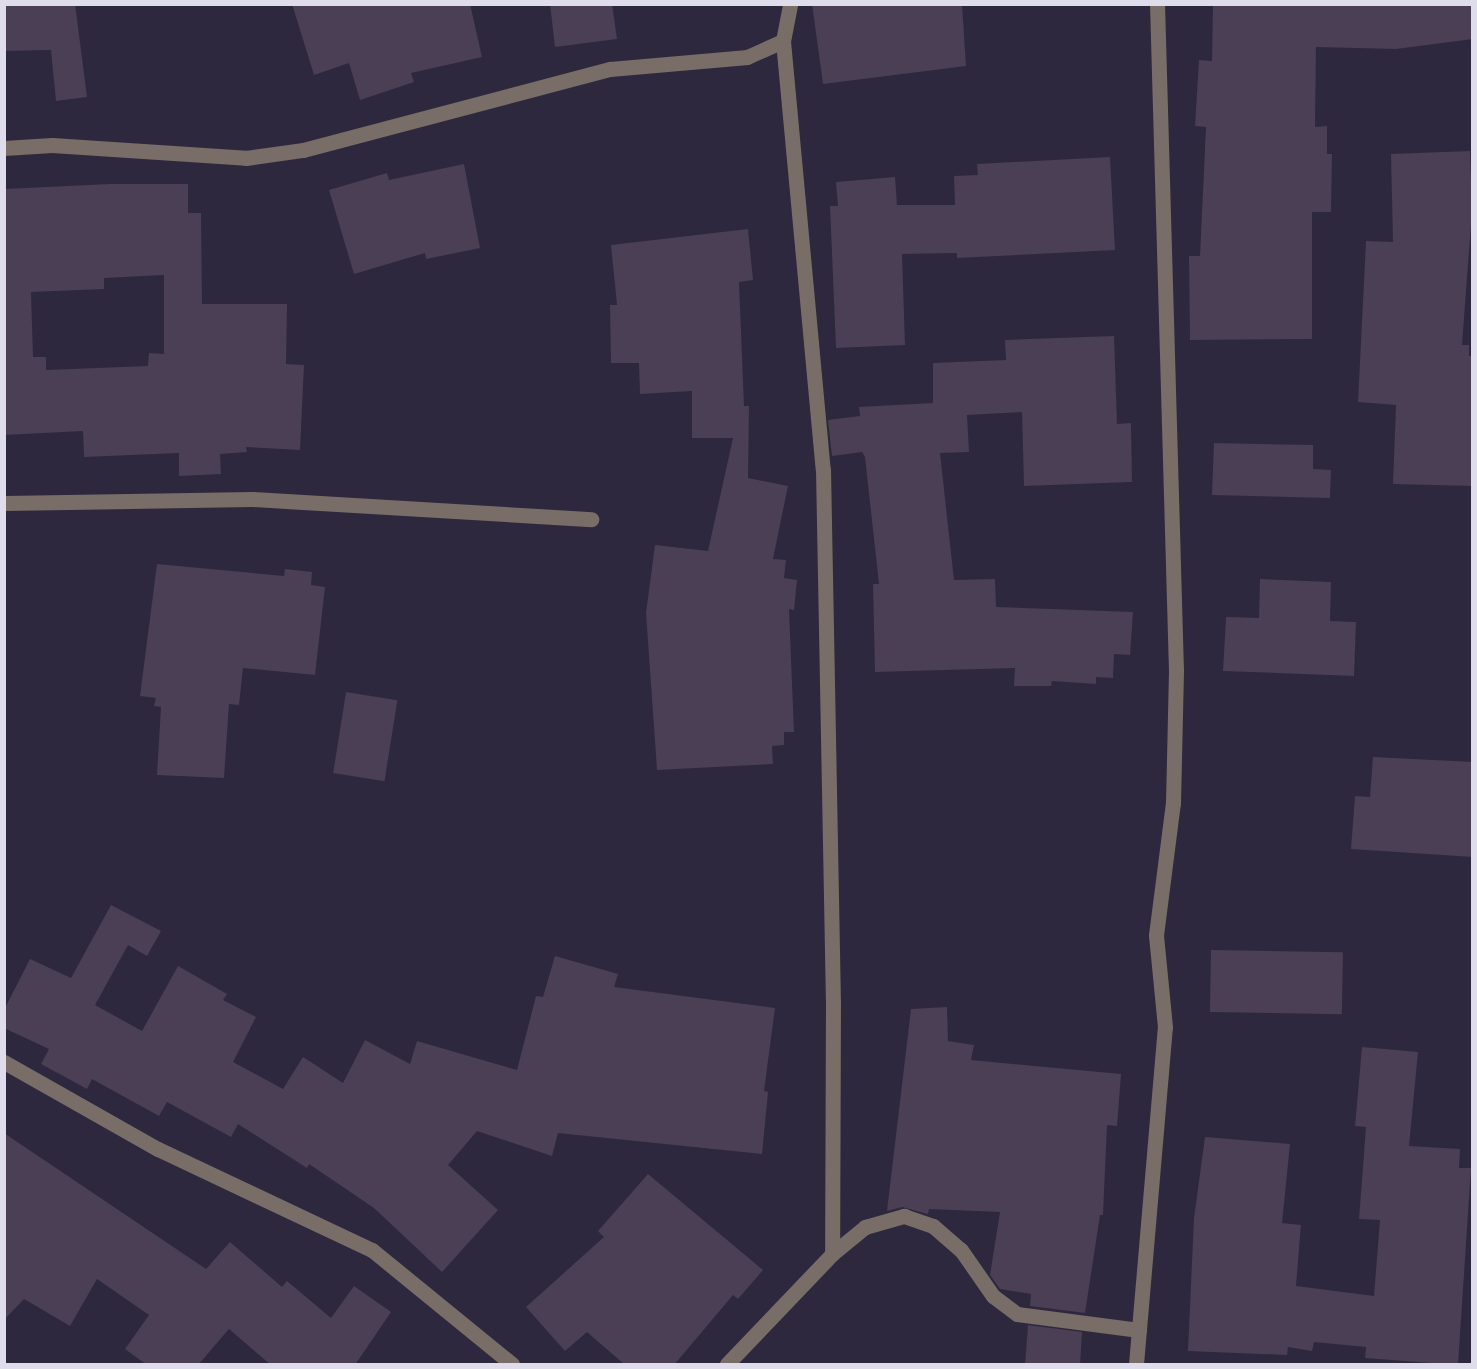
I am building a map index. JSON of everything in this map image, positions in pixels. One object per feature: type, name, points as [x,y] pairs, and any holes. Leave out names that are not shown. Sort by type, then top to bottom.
[{"type":"street","points":[[790,4],[783,41],[823,469],[833,1002],[832,1254]]},
{"type":"street","points":[[1136,1365],[1165,1027],[1156,935],[1173,803],[1176,671],[1157,4]]},
{"type":"street","points":[[4,148],[52,145],[246,158],[303,150],[610,69],[747,57],[783,41]]},
{"type":"street","points":[[4,503],[252,500],[591,519]]},
{"type":"street","points":[[4,1062],[158,1149],[372,1250],[512,1365]]},
{"type":"street","points":[[727,1365],[832,1254],[865,1227],[904,1216],[933,1226],[961,1250],[993,1296],[1017,1314],[1139,1330]]},
{"type":"building","points":[[4,4],[75,4],[87,97],[56,101],[51,50],[4,51]]},
{"type":"building","points":[[292,4],[470,4],[482,57],[411,73],[414,82],[360,100],[349,63],[314,75]]},
{"type":"building","points":[[550,4],[612,4],[617,39],[555,47]]},
{"type":"building","points":[[812,4],[962,4],[966,66],[823,84]]},
{"type":"building","points":[[1213,4],[1473,4],[1473,39],[1396,49],[1316,47],[1315,127],[1327,126],[1327,154],[1332,154],[1331,212],[1312,212],[1312,339],[1190,340],[1189,256],[1200,256],[1206,127],[1195,126],[1199,60],[1212,61]]},
{"type":"building","points":[[1470,151],[1472,211],[1462,345],[1469,345],[1469,356],[1473,356],[1473,486],[1393,484],[1396,405],[1358,402],[1366,241],[1393,242],[1391,154]]},
{"type":"building","points":[[1110,157],[1115,250],[957,258],[957,253],[902,254],[905,345],[836,348],[830,206],[838,206],[836,182],[895,177],[897,205],[955,205],[954,176],[978,175],[977,164]]},
{"type":"building","points":[[464,164],[480,248],[426,259],[425,253],[354,274],[329,190],[387,173],[389,180]]},
{"type":"building","points":[[110,184],[188,184],[188,213],[201,213],[202,304],[287,304],[286,364],[304,365],[300,450],[246,447],[247,452],[220,454],[221,474],[179,476],[179,453],[84,457],[83,431],[4,435],[4,189]],"holes":[[[164,275],[164,354],[149,353],[148,366],[46,370],[46,357],[33,357],[31,292],[104,289],[104,278]]]},
{"type":"building","points":[[748,229],[753,280],[739,282],[744,406],[749,406],[748,478],[788,486],[773,559],[786,560],[784,578],[797,580],[794,610],[789,609],[794,732],[784,732],[784,745],[772,746],[773,764],[657,770],[646,613],[655,545],[708,551],[733,438],[692,438],[692,391],[640,394],[639,363],[611,363],[610,305],[617,305],[611,245]]},
{"type":"building","points":[[1114,336],[1117,424],[1131,423],[1132,482],[1024,486],[1022,412],[967,415],[969,452],[940,453],[954,580],[995,579],[996,607],[1133,612],[1130,655],[1114,654],[1113,678],[1096,677],[1096,684],[1052,681],[1051,686],[1014,686],[1015,668],[875,672],[873,584],[879,584],[865,457],[862,452],[832,456],[828,420],[860,416],[859,407],[933,403],[933,363],[1006,360],[1005,340]]},
{"type":"building","points":[[1214,443],[1313,445],[1313,469],[1331,470],[1330,498],[1212,495]]},
{"type":"building","points":[[157,564],[284,576],[285,569],[312,572],[311,585],[325,587],[315,675],[243,668],[239,705],[229,704],[224,778],[157,775],[161,707],[154,706],[156,698],[140,696]]},
{"type":"building","points":[[1260,579],[1331,582],[1330,621],[1356,622],[1354,676],[1223,671],[1226,617],[1259,618]]},
{"type":"building","points":[[346,692],[397,700],[385,781],[333,773]]},
{"type":"building","points":[[1373,757],[1473,762],[1473,857],[1351,849],[1355,796],[1370,797]]},
{"type":"building","points":[[111,905],[161,931],[147,956],[128,945],[95,1005],[142,1031],[178,966],[227,994],[223,1000],[256,1017],[233,1062],[283,1089],[303,1057],[343,1083],[365,1040],[410,1064],[417,1041],[517,1070],[536,996],[543,997],[555,956],[618,974],[614,987],[775,1008],[764,1091],[768,1092],[762,1154],[558,1133],[552,1156],[477,1131],[448,1165],[498,1210],[442,1272],[374,1208],[309,1164],[307,1168],[238,1124],[231,1137],[167,1102],[159,1116],[92,1079],[87,1089],[41,1064],[49,1049],[4,1028],[4,1010],[30,959],[71,978]]},
{"type":"building","points":[[1211,950],[1343,952],[1342,1014],[1210,1012]]},
{"type":"building","points":[[947,1007],[948,1041],[974,1045],[971,1060],[1121,1074],[1117,1126],[1107,1125],[1103,1215],[1100,1215],[1085,1313],[1030,1306],[1031,1294],[1000,1289],[990,1275],[1000,1212],[929,1209],[928,1214],[902,1207],[887,1211],[911,1009]]},
{"type":"building","points":[[1362,1047],[1418,1052],[1409,1146],[1460,1149],[1459,1168],[1471,1168],[1458,1365],[1365,1358],[1366,1347],[1314,1342],[1312,1351],[1288,1347],[1287,1355],[1188,1351],[1194,1218],[1205,1137],[1290,1144],[1282,1223],[1301,1225],[1296,1286],[1374,1296],[1380,1220],[1359,1219],[1366,1127],[1355,1126]]},
{"type":"building","points":[[4,1133],[206,1269],[230,1242],[282,1287],[287,1281],[331,1318],[354,1286],[391,1312],[355,1365],[271,1365],[229,1329],[198,1365],[147,1365],[125,1349],[149,1315],[97,1279],[70,1326],[24,1299],[4,1320]]},
{"type":"building","points":[[648,1174],[763,1270],[738,1299],[733,1295],[674,1365],[625,1365],[587,1332],[565,1351],[526,1307],[604,1237],[598,1231]]},
{"type":"building","points":[[1028,1325],[1082,1332],[1080,1365],[1025,1365]]}]
